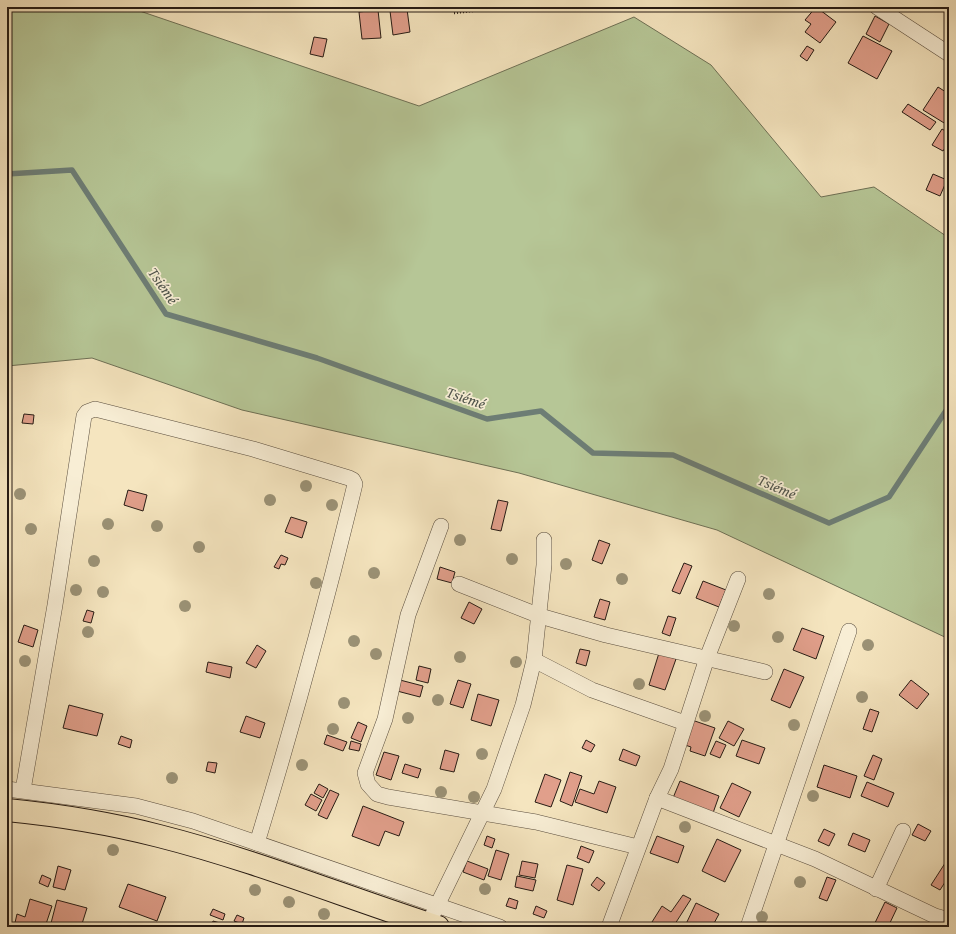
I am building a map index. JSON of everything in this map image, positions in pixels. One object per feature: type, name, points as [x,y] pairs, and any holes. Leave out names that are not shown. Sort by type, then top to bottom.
[{"type":"main road","points":[[7,810],[61,816],[158,835],[435,919]]},
{"type":"street","points":[[883,8],[949,54]]},
{"type":"street","points":[[23,790],[55,605],[84,416],[87,412],[95,409],[252,449],[349,478],[353,480],[355,484],[325,606],[286,750],[257,843]]},
{"type":"street","points":[[441,526],[408,615],[385,719],[365,773],[368,784],[377,794],[388,797],[536,822],[638,847]]},
{"type":"street","points":[[435,919],[494,789],[523,705],[534,660],[540,616],[544,540]]},
{"type":"street","points":[[609,927],[657,798],[671,770],[685,722],[707,658],[738,579]]},
{"type":"street","points":[[459,584],[540,616],[606,635],[765,672]]},
{"type":"street","points":[[748,927],[849,631]]},
{"type":"street","points":[[534,660],[592,690],[685,722]]},
{"type":"street","points":[[7,789],[136,806],[193,821],[257,843],[435,919],[500,927]]},
{"type":"street","points":[[657,798],[815,860],[876,889],[937,921]]},
{"type":"street","points":[[876,889],[903,831]]},
{"type":"path","points":[[454,13],[509,7]]},
{"type":"green space","points":[[7,7],[128,7],[419,106],[634,17],[711,65],[821,197],[874,187],[949,238],[949,639],[717,530],[519,473],[242,410],[92,358],[7,366]]},
{"type":"building","points":[[816,7],[836,22],[820,43],[805,32],[811,24],[805,20]]},
{"type":"building","points":[[407,9],[410,32],[393,35],[390,11]]},
{"type":"building","points":[[378,10],[381,38],[362,39],[359,12]]},
{"type":"building","points":[[875,16],[889,24],[880,42],[866,34]]},
{"type":"building","points":[[863,36],[892,51],[877,79],[848,63]]},
{"type":"building","points":[[314,37],[327,39],[323,57],[310,54]]},
{"type":"building","points":[[807,46],[814,50],[807,61],[800,56]]},
{"type":"building","points":[[938,87],[949,94],[949,126],[923,110]]},
{"type":"building","points":[[908,104],[936,122],[930,130],[902,112]]},
{"type":"building","points":[[942,129],[949,133],[949,142],[943,151],[932,145]]},
{"type":"building","points":[[933,174],[947,180],[940,196],[926,190]]},
{"type":"building","points":[[24,414],[34,415],[33,424],[22,423]]},
{"type":"building","points":[[128,490],[147,495],[143,511],[124,505]]},
{"type":"building","points":[[498,500],[508,502],[501,531],[491,529]]},
{"type":"building","points":[[291,517],[307,522],[302,538],[285,532]]},
{"type":"building","points":[[599,540],[610,544],[602,564],[592,560]]},
{"type":"building","points":[[281,555],[288,558],[285,565],[281,564],[279,569],[274,567]]},
{"type":"building","points":[[684,563],[692,566],[680,594],[672,591]]},
{"type":"building","points":[[440,567],[455,572],[452,583],[437,579]]},
{"type":"building","points":[[703,581],[726,590],[719,607],[696,598]]},
{"type":"building","points":[[600,599],[610,602],[605,620],[594,617]]},
{"type":"building","points":[[469,602],[482,609],[474,624],[461,618]]},
{"type":"building","points":[[87,610],[94,612],[91,623],[83,621]]},
{"type":"building","points":[[668,616],[676,618],[670,636],[662,633]]},
{"type":"building","points":[[24,625],[38,630],[33,647],[18,642]]},
{"type":"building","points":[[802,628],[824,636],[816,659],[793,650]]},
{"type":"building","points":[[257,645],[266,651],[256,668],[246,663]]},
{"type":"building","points":[[580,649],[590,651],[586,666],[576,663]]},
{"type":"building","points":[[659,653],[676,659],[665,690],[649,685]]},
{"type":"building","points":[[208,662],[232,667],[230,678],[206,672]]},
{"type":"building","points":[[419,666],[431,669],[428,683],[416,680]]},
{"type":"building","points":[[784,669],[804,677],[790,708],[771,700]]},
{"type":"building","points":[[400,680],[423,686],[420,697],[397,691]]},
{"type":"building","points":[[458,680],[471,684],[463,708],[450,704]]},
{"type":"building","points":[[911,680],[929,694],[917,709],[899,695]]},
{"type":"building","points":[[478,694],[499,700],[491,726],[471,720]]},
{"type":"building","points":[[69,705],[103,714],[97,736],[63,728]]},
{"type":"building","points":[[870,709],[879,712],[872,732],[863,729]]},
{"type":"building","points":[[246,716],[265,723],[260,738],[240,732]]},
{"type":"building","points":[[692,720],[715,728],[705,756],[690,751],[691,747],[682,744]]},
{"type":"building","points":[[728,721],[744,729],[734,746],[719,738]]},
{"type":"building","points":[[358,722],[367,726],[361,742],[351,738]]},
{"type":"building","points":[[327,735],[347,742],[343,751],[324,744]]},
{"type":"building","points":[[121,736],[132,740],[130,748],[118,744]]},
{"type":"building","points":[[586,740],[595,745],[591,752],[582,748]]},
{"type":"building","points":[[742,740],[765,748],[759,764],[736,756]]},
{"type":"building","points":[[351,741],[361,744],[359,751],[349,749]]},
{"type":"building","points":[[716,741],[726,745],[720,758],[710,754]]},
{"type":"building","points":[[623,749],[640,756],[636,766],[619,760]]},
{"type":"building","points":[[445,750],[459,754],[454,772],[440,769]]},
{"type":"building","points":[[384,752],[399,756],[391,780],[376,775]]},
{"type":"building","points":[[873,755],[882,759],[874,780],[864,776]]},
{"type":"building","points":[[208,762],[217,763],[215,773],[206,771]]},
{"type":"building","points":[[405,764],[421,769],[418,778],[402,773]]},
{"type":"building","points":[[824,765],[857,776],[850,798],[817,787]]},
{"type":"building","points":[[570,772],[582,776],[572,806],[560,801]]},
{"type":"building","points":[[545,774],[561,780],[551,807],[535,802]]},
{"type":"building","points":[[599,781],[616,787],[607,813],[575,802],[580,789],[594,794]]},
{"type":"building","points":[[680,781],[719,796],[713,813],[673,798]]},
{"type":"building","points":[[867,782],[894,793],[888,807],[861,796]]},
{"type":"building","points":[[732,783],[751,792],[739,817],[720,808]]},
{"type":"building","points":[[319,784],[328,789],[323,798],[314,793]]},
{"type":"building","points":[[330,790],[339,794],[327,819],[318,815]]},
{"type":"building","points":[[311,794],[322,800],[316,811],[305,805]]},
{"type":"building","points":[[363,806],[404,822],[399,836],[385,831],[379,846],[352,836]]},
{"type":"building","points":[[918,824],[931,831],[925,841],[912,835]]},
{"type":"building","points":[[824,829],[835,834],[829,846],[818,841]]},
{"type":"building","points":[[853,833],[870,840],[865,852],[848,845]]},
{"type":"building","points":[[487,836],[495,839],[492,848],[484,845]]},
{"type":"building","points":[[657,836],[684,846],[678,863],[650,853]]},
{"type":"building","points":[[717,839],[741,850],[725,882],[702,871]]},
{"type":"building","points":[[581,846],[594,851],[589,863],[577,858]]},
{"type":"building","points":[[496,850],[509,854],[501,880],[488,876]]},
{"type":"building","points":[[949,857],[949,876],[940,890],[931,885]]},
{"type":"building","points":[[467,861],[488,869],[484,880],[463,872]]},
{"type":"building","points":[[522,861],[538,864],[535,878],[519,875]]},
{"type":"building","points":[[567,865],[583,869],[573,905],[557,900]]},
{"type":"building","points":[[58,866],[71,870],[65,890],[53,887]]},
{"type":"building","points":[[42,875],[51,879],[48,887],[39,883]]},
{"type":"building","points":[[517,876],[536,880],[533,891],[515,887]]},
{"type":"building","points":[[597,877],[605,883],[599,891],[591,885]]},
{"type":"building","points":[[827,877],[836,880],[827,901],[819,898]]},
{"type":"building","points":[[128,884],[166,897],[157,921],[119,907]]},
{"type":"building","points":[[683,895],[691,899],[673,927],[659,927],[652,922],[662,906],[671,912]]},
{"type":"building","points":[[509,898],[518,901],[516,909],[506,906]]},
{"type":"building","points":[[30,899],[52,906],[45,927],[14,927],[17,914],[25,917]]},
{"type":"building","points":[[57,900],[87,908],[81,927],[50,927]]},
{"type":"building","points":[[885,902],[897,908],[888,927],[873,927]]},
{"type":"building","points":[[696,903],[719,914],[712,927],[685,926]]},
{"type":"building","points":[[536,906],[547,911],[544,918],[533,914]]},
{"type":"building","points":[[213,909],[225,914],[223,920],[210,915]]},
{"type":"building","points":[[237,915],[244,918],[242,924],[234,921]]},
{"type":"building","points":[[213,921],[230,926],[230,927],[211,927]]},
{"type":"waterway","name":"Tsiémé","points":[[7,174],[72,170],[166,314],[317,358],[487,419],[541,411],[593,453],[673,455],[829,523],[889,497],[949,406]]}]
